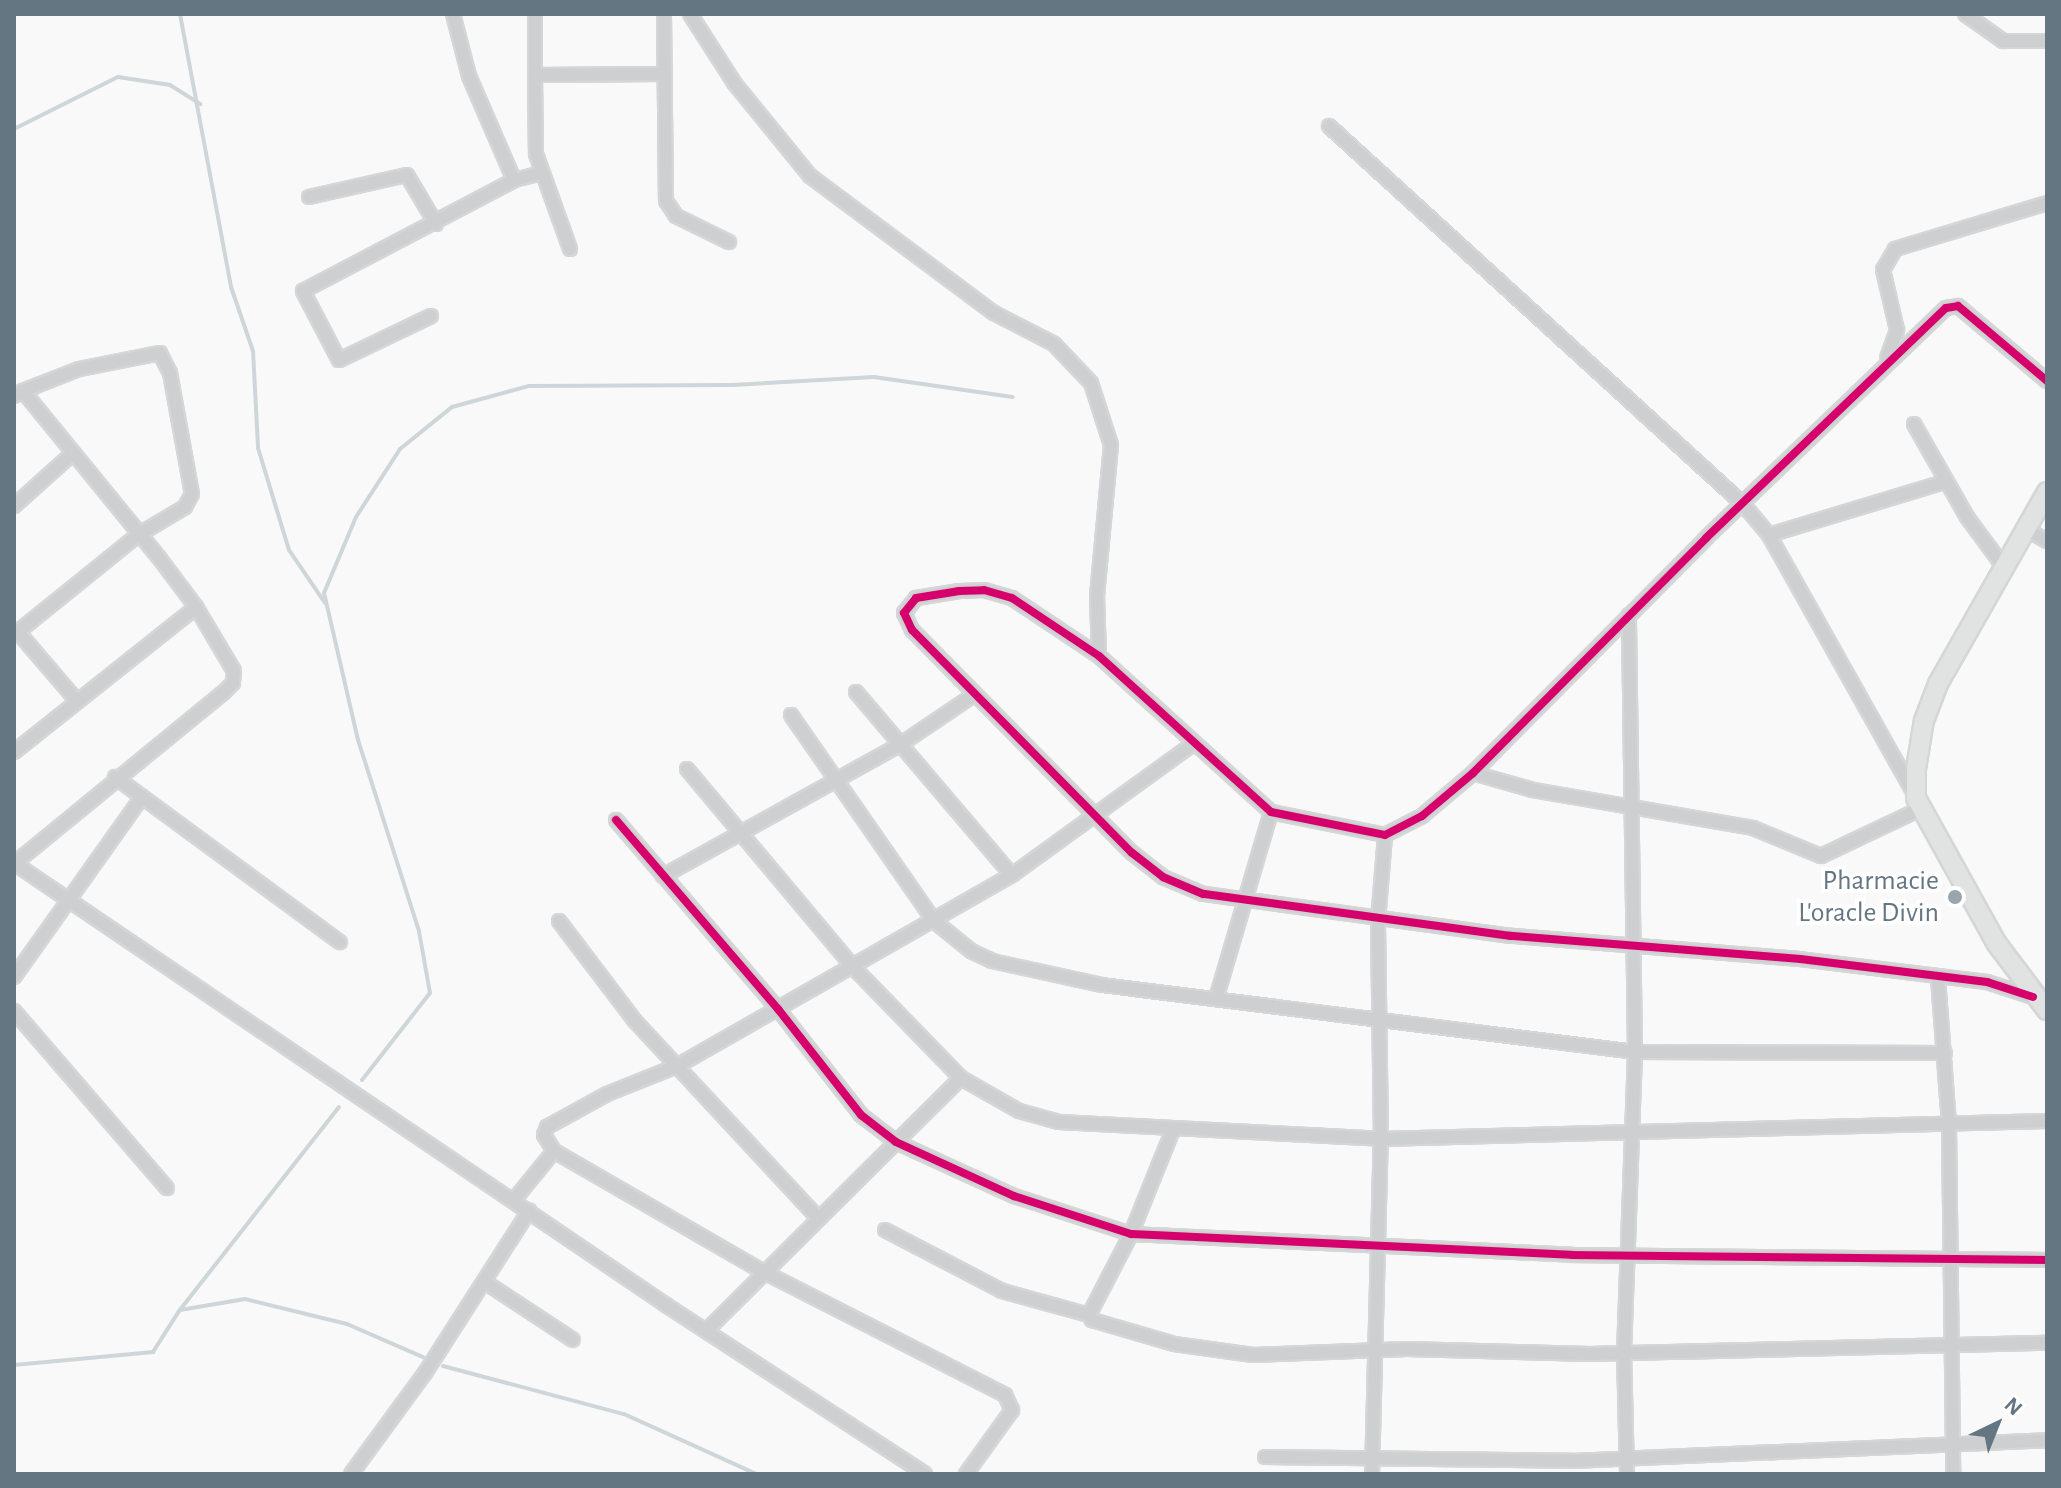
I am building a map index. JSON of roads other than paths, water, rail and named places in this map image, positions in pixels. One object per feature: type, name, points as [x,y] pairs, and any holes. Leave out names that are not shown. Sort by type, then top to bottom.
[{"type":"street","points":[[453,14],[469,76],[514,180]]},
{"type":"street","points":[[535,14],[533,134],[542,173],[570,249]]},
{"type":"street","points":[[664,14],[662,74],[669,209],[729,242]]},
{"type":"street","points":[[690,14],[735,84],[810,176],[994,313],[1054,344],[1091,383],[1111,445],[1097,596],[1099,656]]},
{"type":"street","points":[[1965,14],[2003,41],[2044,45]]},
{"type":"street","points":[[535,75],[662,74]]},
{"type":"street","points":[[1329,126],[1743,504],[1769,535],[1997,944],[2040,1004]]},
{"type":"street","points":[[431,316],[339,360],[303,291],[436,224],[514,180],[542,173]]},
{"type":"street","points":[[309,197],[407,175],[436,224]]},
{"type":"street","points":[[1882,367],[1897,330],[1883,270],[1895,249],[2047,203]]},
{"type":"street","points":[[2040,1004],[1987,982],[1800,959],[1633,948],[1378,921],[1203,894],[1163,877],[1097,818],[905,621],[910,601],[959,591],[996,592],[1099,656],[1271,812],[1385,835],[1422,816],[1473,773],[1882,367],[1951,305],[2047,381]]},
{"type":"street","points":[[77,701],[16,634],[138,535],[185,507],[192,494],[165,358],[153,352],[131,356],[18,393],[73,453],[138,535],[196,607],[234,671],[233,683],[115,777],[14,864],[70,897],[529,1211],[925,1474]]},
{"type":"street","points":[[1914,424],[1945,482],[2003,566]]},
{"type":"street","points":[[14,506],[73,453]]},
{"type":"street","points":[[1769,535],[1945,482]]},
{"type":"street","points":[[1919,803],[1924,720],[2003,566],[2047,492]]},
{"type":"street","points":[[2026,529],[2047,541]]},
{"type":"street","points":[[14,752],[196,607]]},
{"type":"street","points":[[1627,1474],[1624,1353],[1635,1052],[1629,806],[1629,615]]},
{"type":"street","points":[[856,692],[1012,875]]},
{"type":"street","points":[[663,876],[901,744],[975,694]]},
{"type":"street","points":[[791,715],[934,921],[971,951],[992,961],[1102,985],[1635,1052],[1945,1053]]},
{"type":"street","points":[[966,1474],[1012,1410],[1005,1395],[764,1272],[554,1151],[547,1144],[547,1127],[607,1094],[677,1066],[855,969],[1012,875],[1097,818],[1193,744]]},
{"type":"street","points":[[687,769],[855,969],[961,1078],[1006,1105],[1059,1122],[1172,1132],[1381,1139],[2047,1121]]},
{"type":"street","points":[[1473,773],[1496,782],[1753,828],[1821,856],[1919,803]]},
{"type":"street","points":[[115,777],[340,942]]},
{"type":"street","points":[[14,977],[142,797]]},
{"type":"street","points":[[1216,999],[1247,903],[1271,812]]},
{"type":"street","points":[[616,820],[778,1009],[861,1115],[896,1142],[1014,1196],[1131,1234],[1379,1248],[1951,1261],[2047,1260]]},
{"type":"street","points":[[1372,1474],[1381,1139],[1378,921],[1385,835]]},
{"type":"street","points":[[559,921],[599,978],[817,1217]]},
{"type":"street","points":[[1938,978],[1949,1126],[1953,1474]]},
{"type":"street","points":[[14,1011],[167,1188]]},
{"type":"street","points":[[707,1330],[817,1217],[961,1078]]},
{"type":"street","points":[[1089,1315],[1131,1234],[1172,1132]]},
{"type":"street","points":[[514,1200],[554,1151]]},
{"type":"street","points":[[351,1474],[485,1282],[529,1211]]},
{"type":"street","points":[[885,1230],[1002,1291],[1089,1315],[1092,1320],[1174,1344],[1253,1355],[1374,1350],[1624,1353],[1951,1342],[2047,1343]]},
{"type":"street","points":[[485,1282],[573,1340]]},
{"type":"street","points":[[1265,1457],[1627,1458],[2047,1440]]},
{"type":"waterway","points":[[180,14],[231,287],[253,351],[258,448],[289,550],[325,603]]},
{"type":"waterway","points":[[14,129],[118,77],[170,85],[200,104]]},
{"type":"waterway","points":[[362,1080],[430,993],[419,931],[358,740],[324,593],[356,517],[400,449],[452,407],[529,386],[732,385],[874,377],[1013,397]]},
{"type":"waterway","points":[[14,1365],[153,1352],[179,1311],[339,1107]]},
{"type":"waterway","points":[[180,1310],[245,1299],[347,1324],[423,1357]]},
{"type":"waterway","points":[[443,1366],[624,1414],[756,1474]]},
{"type":"place","name":"Pharmacie L'oracle Divin","points":[[1955,897]]}]
